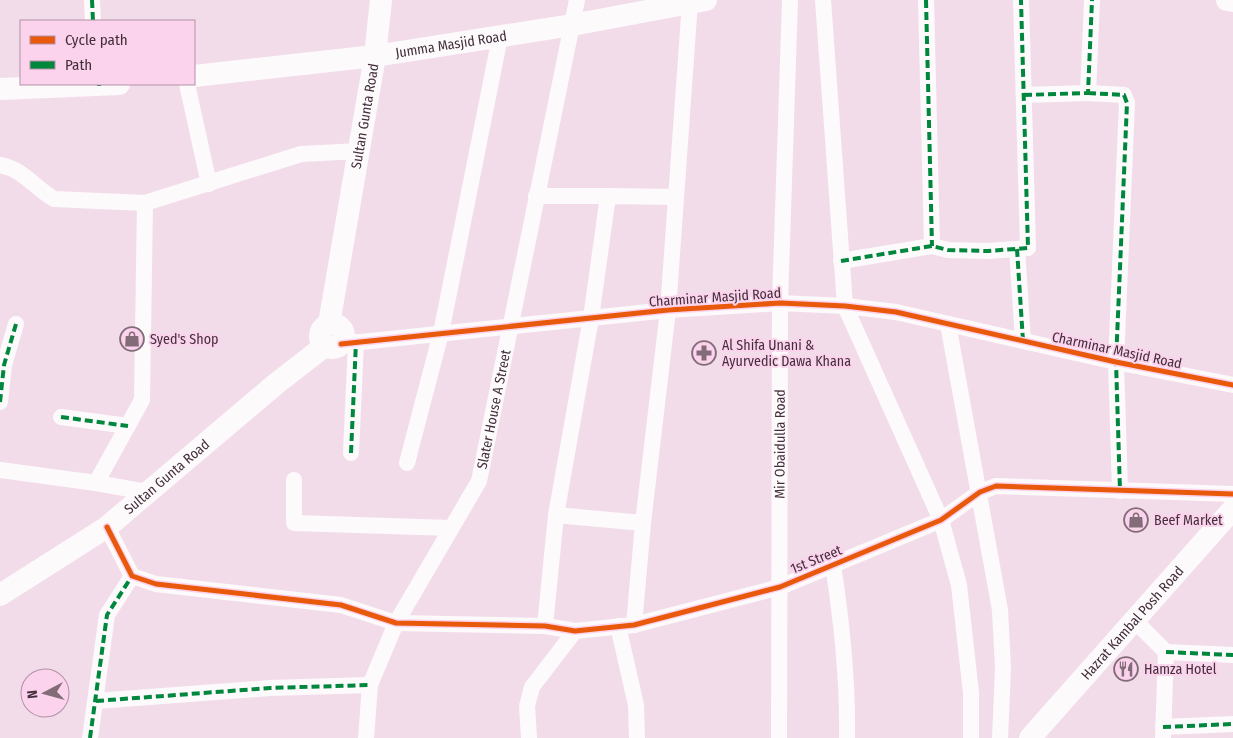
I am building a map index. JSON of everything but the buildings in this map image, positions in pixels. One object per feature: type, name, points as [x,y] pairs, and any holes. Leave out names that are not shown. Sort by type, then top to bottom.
[{"type":"street","points":[[92,0],[94,20]]},
{"type":"street","name":"Sultan Gunta Road","points":[[0,595],[107,527],[277,383],[338,339],[358,151],[375,56],[381,0]]},
{"type":"street","name":"Slater House A Street","points":[[366,738],[370,685],[396,622],[479,481],[576,0]]},
{"type":"street","name":"Mir Obaidulla Road","points":[[778,738],[780,303],[790,0]]},
{"type":"street","points":[[823,0],[844,306],[941,520],[959,585],[972,693],[971,738]]},
{"type":"street","points":[[926,0],[932,246]]},
{"type":"street","points":[[841,261],[932,246],[948,250],[1028,248],[1022,0]]},
{"type":"street","points":[[1088,93],[1092,0]]},
{"type":"street","points":[[1227,0],[1233,1]]},
{"type":"street","points":[[637,738],[636,705],[626,625],[643,523],[668,310],[676,197],[698,1]]},
{"type":"street","name":"Jumma Masjid Road","points":[[195,76],[375,56],[572,25],[652,5],[698,1]]},
{"type":"street","points":[[407,463],[440,333],[500,36]]},
{"type":"street","points":[[0,89],[85,85]]},
{"type":"street","points":[[187,85],[209,184]]},
{"type":"street","points":[[1024,95],[1088,93],[1124,95],[1127,103],[1116,362],[1120,491]]},
{"type":"street","points":[[0,165],[19,172],[32,181],[43,193],[54,199],[145,203],[301,154],[358,151]]},
{"type":"street","points":[[536,196],[676,197]]},
{"type":"street","points":[[546,626],[556,516],[591,318],[608,196]]},
{"type":"street","points":[[96,483],[142,400],[145,203]]},
{"type":"street","points":[[1017,249],[1023,341]]},
{"type":"street","name":"Charminar Masjid Road","points":[[338,339],[440,333],[668,310],[780,303],[844,306],[896,312],[1116,362],[1233,385]]},
{"type":"street","points":[[0,402],[4,365],[16,324]]},
{"type":"street","points":[[948,324],[1000,610],[1002,668],[1000,738]]},
{"type":"street","points":[[338,339],[351,453]]},
{"type":"street","points":[[62,417],[128,426]]},
{"type":"street","points":[[0,470],[147,492]]},
{"type":"street","points":[[294,480],[294,522],[452,528]]},
{"type":"street","name":"1st Street","points":[[132,576],[156,584],[341,605],[396,622],[546,626],[576,631],[626,625],[780,587],[941,520],[980,492],[996,486],[1233,494]]},
{"type":"street","name":"Hazrat Kambal Posh Road","points":[[1030,738],[1233,509]]},
{"type":"street","points":[[556,516],[643,523]]},
{"type":"street","points":[[90,738],[107,615],[132,576],[107,527]]},
{"type":"street","points":[[832,565],[843,627],[848,695],[847,738]]},
{"type":"street","points":[[1135,621],[1166,652],[1233,655]]},
{"type":"street","points":[[530,738],[527,706],[532,687],[576,631]]},
{"type":"street","points":[[1166,652],[1163,733],[1233,724]]},
{"type":"street","points":[[96,701],[270,688],[370,685]]},
{"type":"marked path","points":[[92,0],[93,20]]},
{"type":"marked path","points":[[926,0],[932,246]]},
{"type":"marked path","points":[[841,261],[932,246],[948,250],[988,251],[1028,248],[1021,0]]},
{"type":"marked path","points":[[1024,95],[1088,93],[1092,0]]},
{"type":"marked path","points":[[1088,93],[1124,95],[1127,103],[1116,362],[1120,491]]},
{"type":"marked path","points":[[1017,249],[1023,341]]},
{"type":"marked path","points":[[0,402],[4,365],[16,324]]},
{"type":"marked path","points":[[351,453],[356,342]]},
{"type":"marked path","points":[[61,417],[128,426]]},
{"type":"marked path","points":[[90,738],[107,615],[132,576]]},
{"type":"marked path","points":[[1166,652],[1233,655]]},
{"type":"marked path","points":[[96,701],[270,688],[370,685]]},
{"type":"marked path","points":[[1163,727],[1233,724]]},
{"type":"cycle path","points":[[341,344],[668,310],[780,303],[845,306],[896,312],[1116,362],[1233,385]]},
{"type":"cycle path","points":[[107,527],[132,576],[156,584],[341,605],[396,623],[545,626],[575,631],[634,625],[780,587],[941,520],[980,492],[996,486],[1233,494]]},
{"type":"place","name":"Syed's Shop","points":[[132,339]]},
{"type":"place","name":"Al Shifa Unani & Ayurvedic Dawa Khana","points":[[704,353]]},
{"type":"place","name":"Beef Market","points":[[1136,520]]},
{"type":"place","name":"Hamza Hotel","points":[[1126,669]]}]
